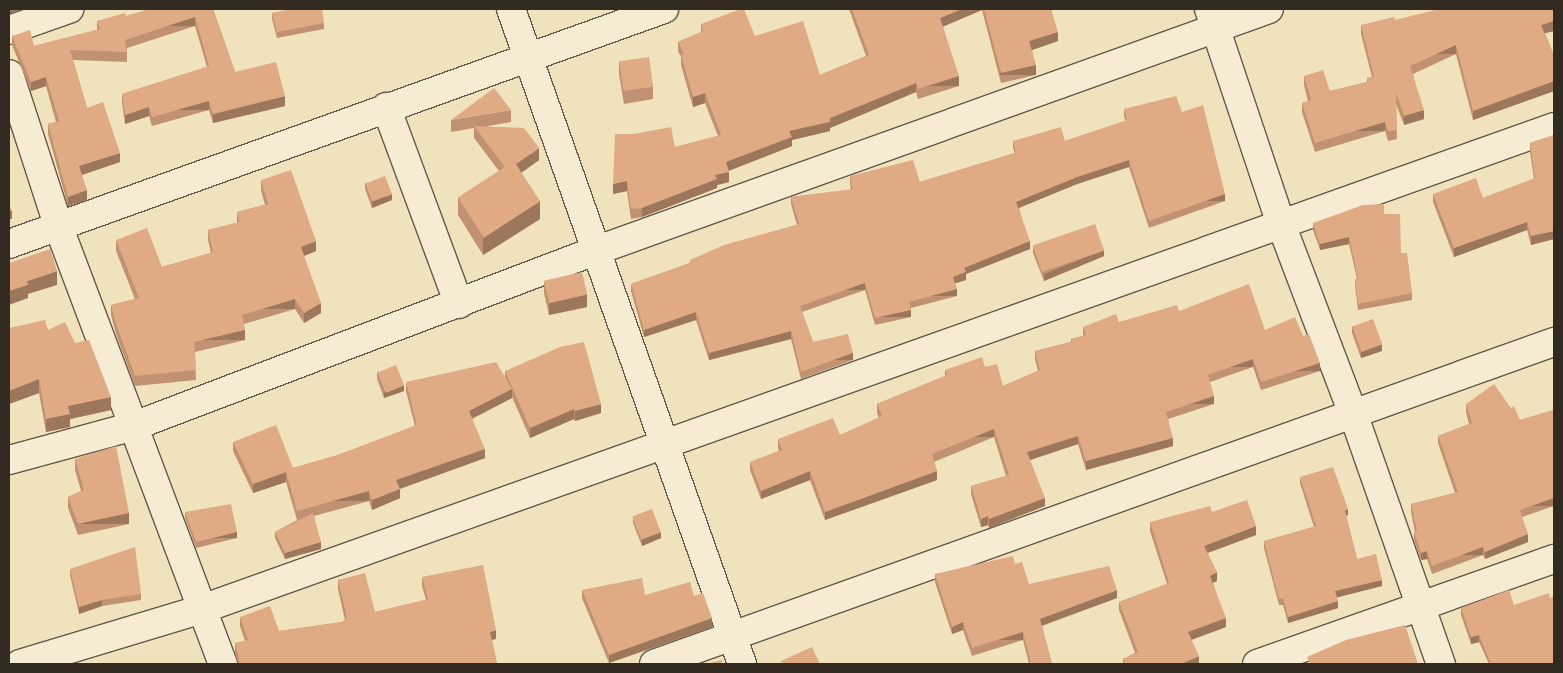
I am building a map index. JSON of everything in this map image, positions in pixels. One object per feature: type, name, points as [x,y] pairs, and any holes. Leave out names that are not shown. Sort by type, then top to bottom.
[{"type":"street","points":[[9,30],[69,9]]},
{"type":"street","points":[[511,9],[663,446],[742,664]]},
{"type":"street","points":[[9,244],[60,228],[386,107],[664,9]]},
{"type":"street","points":[[9,460],[134,426],[1212,18],[1269,9]]},
{"type":"street","points":[[1212,18],[1281,224],[1354,416],[1441,664]]},
{"type":"street","points":[[9,74],[60,228],[223,664]]},
{"type":"street","points":[[386,107],[459,304]]},
{"type":"street","points":[[20,664],[202,609],[1554,127]]},
{"type":"street","points":[[654,664],[1354,416],[1554,342]]},
{"type":"street","points":[[1257,664],[1554,559]]},
{"type":"building","points":[[149,9],[213,9],[235,72],[276,62],[285,96],[213,114],[209,101],[152,117],[149,107],[125,115],[122,94],[209,66],[195,17],[125,40],[127,52],[70,50],[87,108],[103,102],[120,153],[79,166],[87,190],[68,197],[48,124],[59,121],[46,77],[31,82],[12,36],[30,30],[34,46],[100,29],[97,21],[125,13],[126,16]]},
{"type":"building","points":[[292,9],[322,9],[324,23],[277,32],[272,13]]},
{"type":"building","points":[[744,9],[755,36],[803,21],[820,75],[869,55],[852,9],[962,9],[940,18],[959,76],[918,89],[916,83],[830,118],[830,122],[789,131],[792,137],[726,162],[729,172],[715,175],[717,179],[642,208],[631,209],[627,181],[613,184],[615,134],[634,134],[671,127],[675,147],[721,135],[705,93],[693,97],[681,55],[684,54],[678,42],[703,31],[701,24]]},
{"type":"building","points":[[984,9],[1051,9],[1058,32],[1029,41],[1036,65],[1001,73]]},
{"type":"building","points":[[1439,9],[1554,9],[1554,21],[1541,25],[1554,56],[1554,81],[1473,111],[1456,45],[1410,66],[1424,110],[1404,116],[1396,93],[1397,130],[1388,131],[1385,122],[1315,143],[1302,103],[1311,100],[1304,76],[1323,70],[1330,91],[1368,82],[1367,78],[1374,77],[1361,25],[1394,17],[1395,20]]},
{"type":"building","points":[[649,57],[653,87],[623,91],[619,61]]},
{"type":"building","points":[[494,88],[511,110],[451,120]]},
{"type":"building","points":[[1176,96],[1182,112],[1203,105],[1225,194],[1149,221],[1129,160],[1077,177],[1016,202],[1030,241],[964,268],[966,272],[953,277],[957,289],[909,302],[911,310],[875,318],[865,283],[800,306],[813,342],[848,334],[853,353],[801,372],[791,331],[709,353],[696,312],[644,330],[631,284],[691,263],[690,260],[724,245],[799,224],[791,197],[853,189],[850,176],[913,160],[920,182],[1016,153],[1013,141],[1061,127],[1065,141],[1127,120],[1124,109]]},
{"type":"building","points":[[474,126],[524,128],[539,148],[516,164],[514,161],[505,167]]},
{"type":"building","points":[[1554,135],[1554,231],[1531,236],[1527,222],[1454,248],[1433,194],[1476,178],[1483,198],[1535,178],[1530,143]]},
{"type":"building","points":[[514,161],[540,201],[484,238],[458,197]]},
{"type":"building","points":[[291,170],[316,241],[301,247],[321,303],[304,313],[295,299],[242,315],[245,330],[194,342],[196,370],[135,376],[111,305],[139,298],[116,240],[147,228],[162,267],[213,252],[208,230],[239,222],[237,212],[268,204],[261,180]]},
{"type":"building","points":[[385,176],[392,194],[372,201],[365,184]]},
{"type":"building","points":[[1384,204],[1384,214],[1400,214],[1401,253],[1407,253],[1412,293],[1358,304],[1355,279],[1358,279],[1349,237],[1320,244],[1313,223],[1363,205]]},
{"type":"building","points":[[1095,224],[1104,250],[1042,272],[1033,245]]},
{"type":"building","points":[[50,249],[57,271],[27,281],[28,285],[9,291],[9,263]]},
{"type":"building","points":[[582,272],[587,294],[549,303],[544,281]]},
{"type":"building","points":[[1249,284],[1265,330],[1295,317],[1303,336],[1309,334],[1320,363],[1261,382],[1253,359],[1208,375],[1214,396],[1166,412],[1173,438],[1086,461],[1078,436],[1027,452],[1045,498],[989,519],[988,516],[981,519],[971,486],[1009,475],[994,429],[932,454],[937,471],[825,512],[810,471],[761,491],[750,462],[782,450],[778,439],[833,418],[840,435],[882,416],[877,404],[947,375],[945,370],[982,357],[985,367],[997,364],[1003,386],[1040,370],[1035,351],[1072,342],[1071,339],[1086,335],[1083,327],[1116,314],[1119,322],[1177,305],[1179,311]]},
{"type":"building","points":[[1373,319],[1382,344],[1362,352],[1352,327]]},
{"type":"building","points":[[45,320],[48,330],[65,322],[75,343],[89,340],[111,397],[68,406],[70,414],[46,419],[39,379],[9,391],[9,328]]},
{"type":"building","points":[[584,342],[601,404],[575,411],[574,409],[530,428],[505,371],[560,347]]},
{"type":"building","points":[[496,362],[512,389],[469,411],[485,449],[396,480],[400,489],[372,500],[369,491],[297,511],[286,472],[253,484],[233,442],[276,425],[293,468],[338,455],[417,425],[406,382]]},
{"type":"building","points":[[396,365],[404,385],[386,393],[377,372]]},
{"type":"building","points":[[1494,384],[1511,408],[1514,406],[1520,420],[1554,410],[1554,498],[1520,510],[1528,534],[1485,552],[1483,547],[1432,566],[1427,551],[1421,553],[1414,532],[1417,531],[1411,504],[1458,492],[1438,436],[1472,423],[1466,404]]},
{"type":"building","points":[[116,446],[129,513],[78,524],[68,497],[84,490],[75,459]]},
{"type":"building","points":[[1333,467],[1348,509],[1345,510],[1357,559],[1376,554],[1382,580],[1335,591],[1338,601],[1288,617],[1283,598],[1279,599],[1264,541],[1316,526],[1300,477]]},
{"type":"building","points":[[1247,500],[1256,526],[1204,546],[1217,572],[1210,576],[1226,618],[1188,632],[1199,656],[1181,664],[1125,664],[1123,659],[1138,652],[1119,602],[1169,583],[1150,522],[1210,506],[1212,512]]},
{"type":"building","points":[[231,504],[237,532],[196,542],[185,512]]},
{"type":"building","points":[[652,509],[661,532],[641,540],[632,517]]},
{"type":"building","points":[[313,513],[321,542],[285,553],[275,532]]},
{"type":"building","points":[[135,547],[141,594],[102,600],[79,607],[70,569]]},
{"type":"building","points":[[1013,556],[1015,564],[1022,562],[1029,584],[1109,566],[1117,590],[1040,619],[1052,664],[1031,664],[1023,632],[972,648],[963,622],[952,627],[935,574]]},
{"type":"building","points":[[483,565],[496,630],[490,632],[497,664],[240,664],[235,643],[248,640],[240,617],[270,606],[279,631],[342,622],[347,618],[338,580],[365,573],[375,612],[428,599],[422,577]]},
{"type":"building","points":[[642,578],[645,595],[690,582],[694,596],[703,593],[712,618],[609,655],[582,590]]},
{"type":"building","points":[[1509,590],[1514,605],[1549,593],[1550,598],[1554,596],[1554,664],[1491,664],[1479,635],[1471,637],[1461,608]]},
{"type":"building","points":[[1405,625],[1418,664],[1310,664],[1307,657],[1346,640]]},
{"type":"building","points":[[812,647],[820,664],[782,664],[781,661]]},
{"type":"building","points":[[722,660],[722,664],[705,664]]}]
